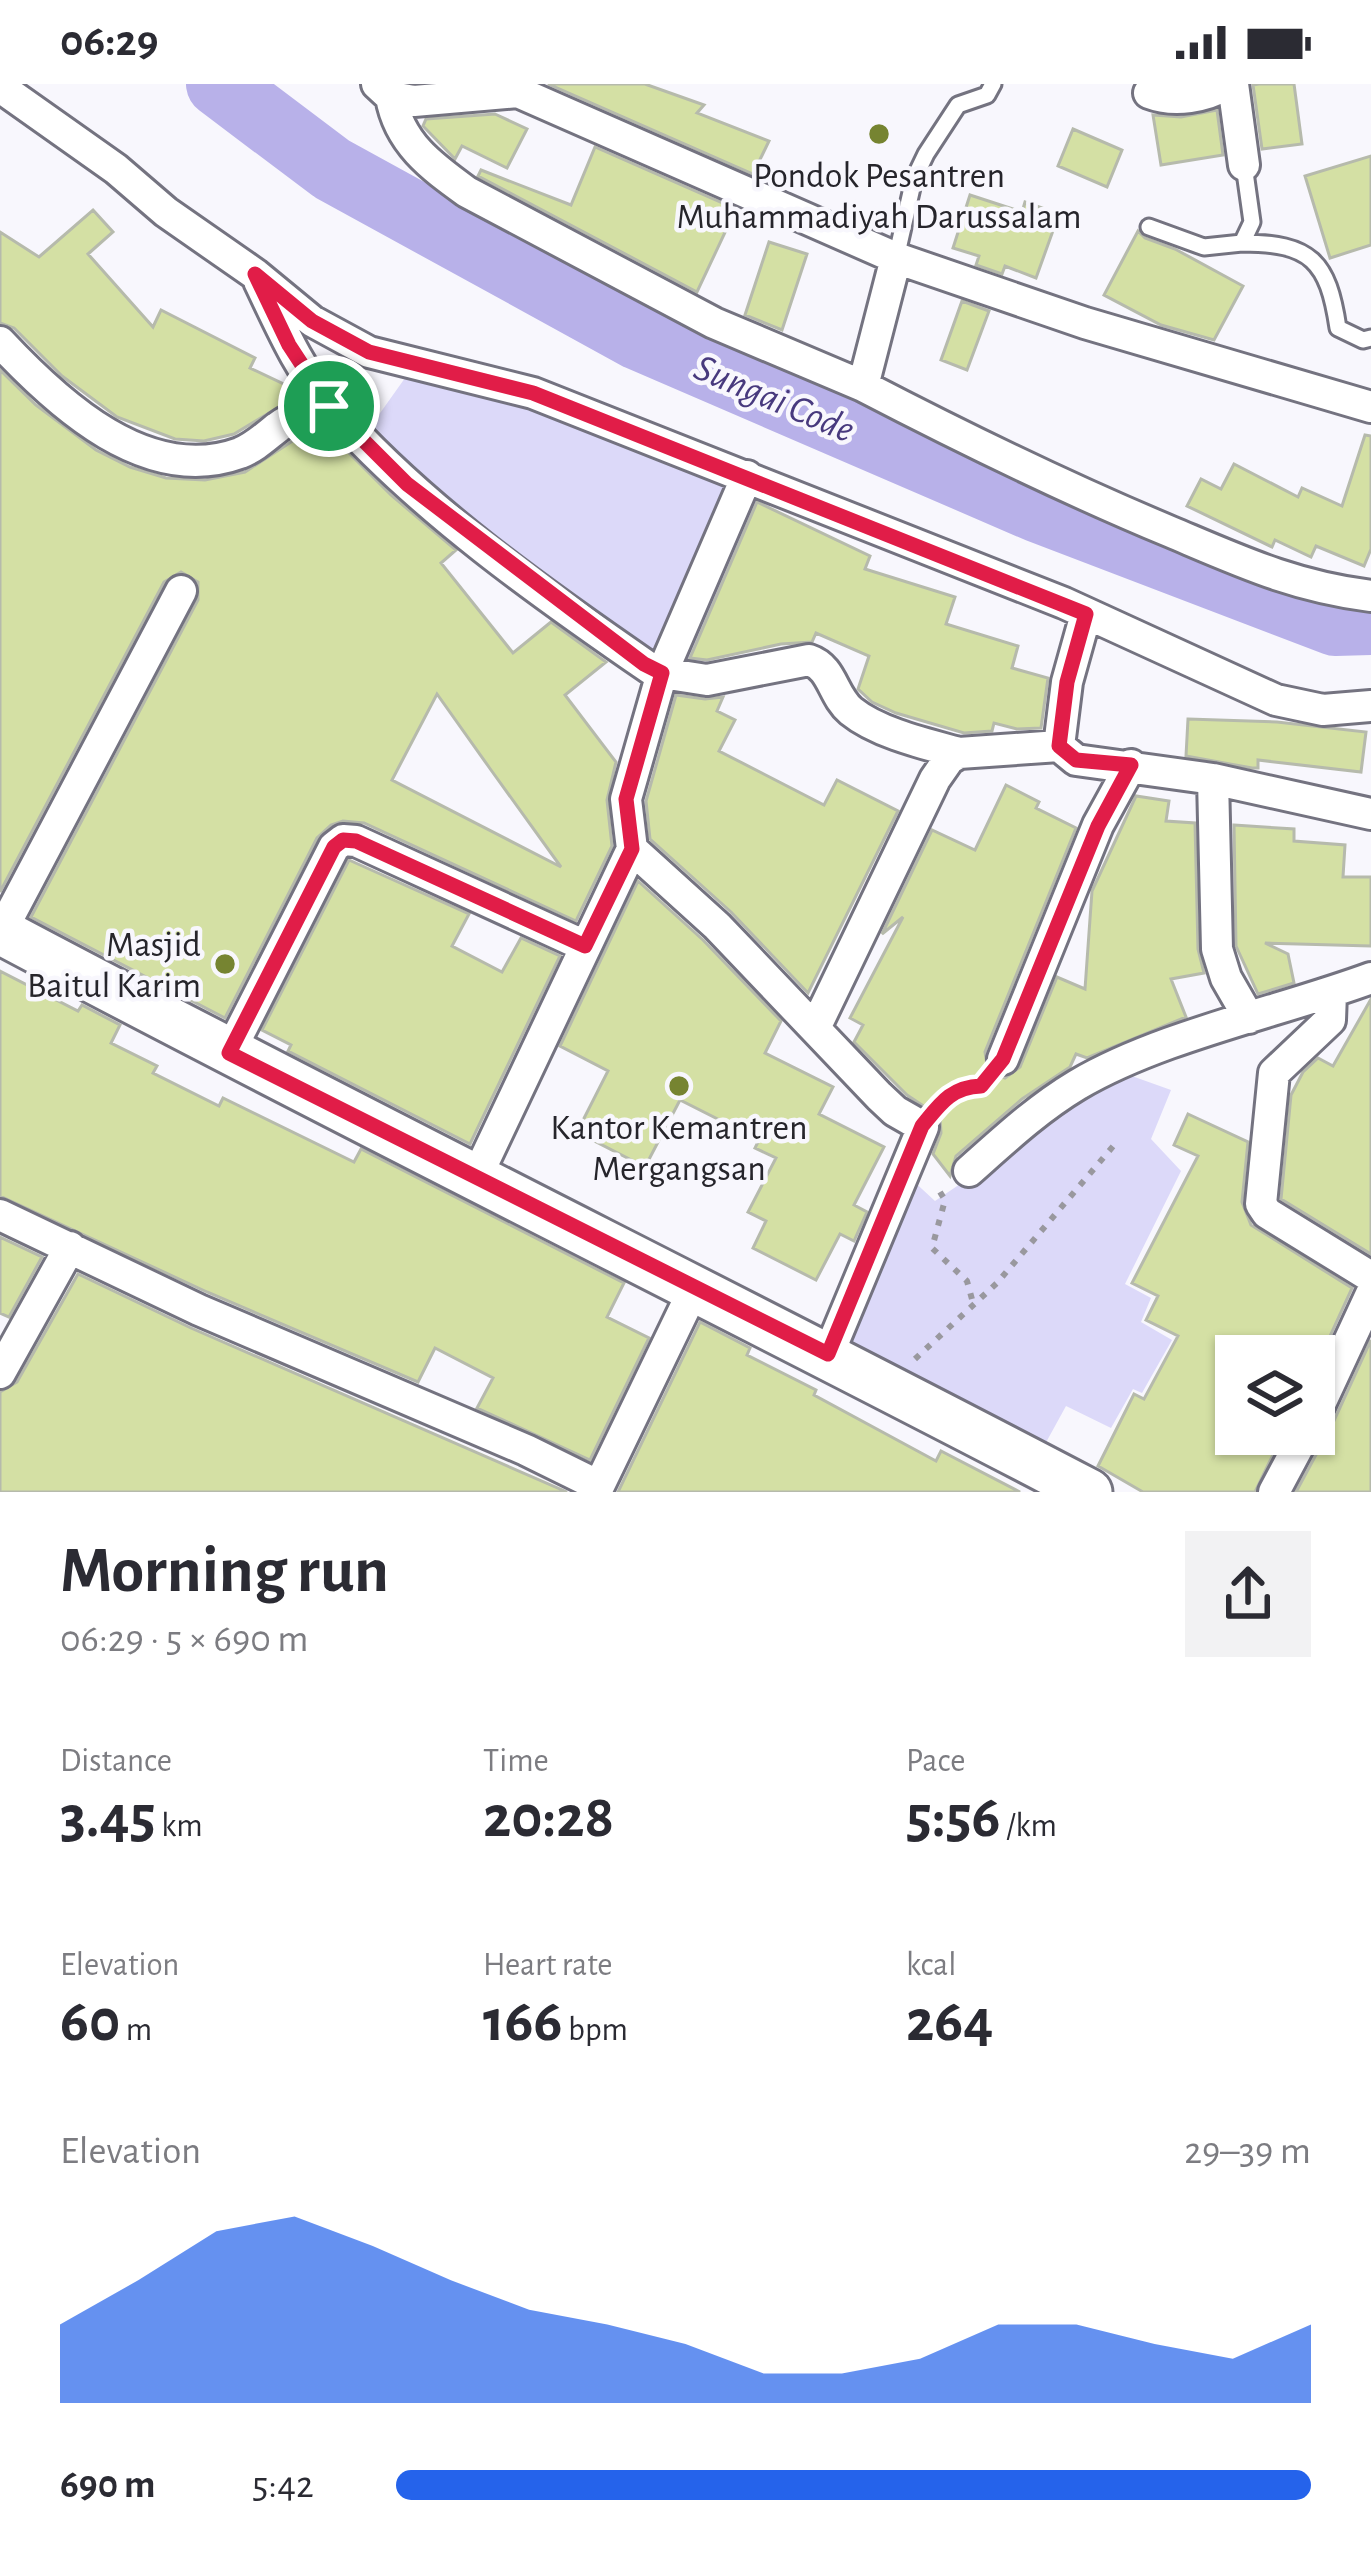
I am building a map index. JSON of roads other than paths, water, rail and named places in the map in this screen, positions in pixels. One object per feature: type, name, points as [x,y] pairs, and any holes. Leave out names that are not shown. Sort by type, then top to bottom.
[{"type":"main road","points":[[1,932],[1089,1492]]},
{"type":"street","points":[[1138,88],[1161,98],[1185,98],[1231,84],[1243,155]]},
{"type":"street","points":[[0,86],[312,321],[369,352],[533,393],[1086,614],[1276,700],[1323,710],[1371,706]]},
{"type":"street","points":[[384,91],[414,101],[518,92],[896,258],[1085,323],[1371,407]]},
{"type":"street","points":[[384,91],[406,140],[466,192],[714,323],[863,386],[1018,466],[1290,582],[1371,596]]},
{"type":"street","points":[[863,386],[896,258]]},
{"type":"street","points":[[255,274],[289,345],[329,406],[407,484],[514,569],[662,673],[706,680],[808,660],[820,664],[850,710],[875,724],[959,753],[1059,746],[1076,760],[1213,779],[1371,814]]},
{"type":"street","points":[[0,342],[56,399],[103,432],[174,459],[201,463],[238,454],[280,425],[329,406]]},
{"type":"street","points":[[476,1178],[632,849],[626,799],[662,673],[748,476]]},
{"type":"street","points":[[1,932],[181,591]]},
{"type":"street","points":[[1059,746],[1067,682],[1086,614]]},
{"type":"street","points":[[816,1026],[935,779],[959,753]]},
{"type":"street","points":[[1003,1059],[1098,826],[1131,765]]},
{"type":"street","points":[[1213,779],[1217,949],[1226,978],[1249,1018]]},
{"type":"street","points":[[1329,806],[1371,836]]},
{"type":"street","points":[[229,1053],[334,847],[343,840],[356,841],[585,946]]},
{"type":"street","points":[[632,849],[716,926],[879,1096],[922,1126],[828,1354]]},
{"type":"street","points":[[970,1171],[1032,1114],[1081,1083],[1249,1018],[1371,978]]},
{"type":"street","points":[[1330,993],[1330,1020],[1274,1072],[1261,1204],[1267,1213],[1371,1277]]},
{"type":"street","points":[[0,1215],[199,1310],[475,1427],[597,1489],[695,1287]]},
{"type":"street","points":[[0,1372],[70,1247]]},
{"type":"street","points":[[1335,1372],[1371,1294]]},
{"type":"street","points":[[1274,1492],[1294,1455]]},
{"type":"lane","points":[[896,258],[914,179],[926,154],[958,105],[987,94],[993,84]]},
{"type":"lane","points":[[1241,244],[1252,222],[1243,155]]},
{"type":"lane","points":[[1149,227],[1204,247],[1276,243],[1317,262],[1332,290],[1338,328],[1363,340],[1371,338]]},
{"type":"waterway","name":"Sungai Code","points":[[219,84],[332,169],[638,337],[1039,510],[1335,623],[1371,622]]},
{"type":"place","name":"Pondok Pesantren Muhammadiyah Darussalam","points":[[879,134]]},
{"type":"place","name":"Masjid Baitul Karim","points":[[225,964]]},
{"type":"place","name":"Kantor Kemantren Mergangsan","points":[[679,1086]]}]
